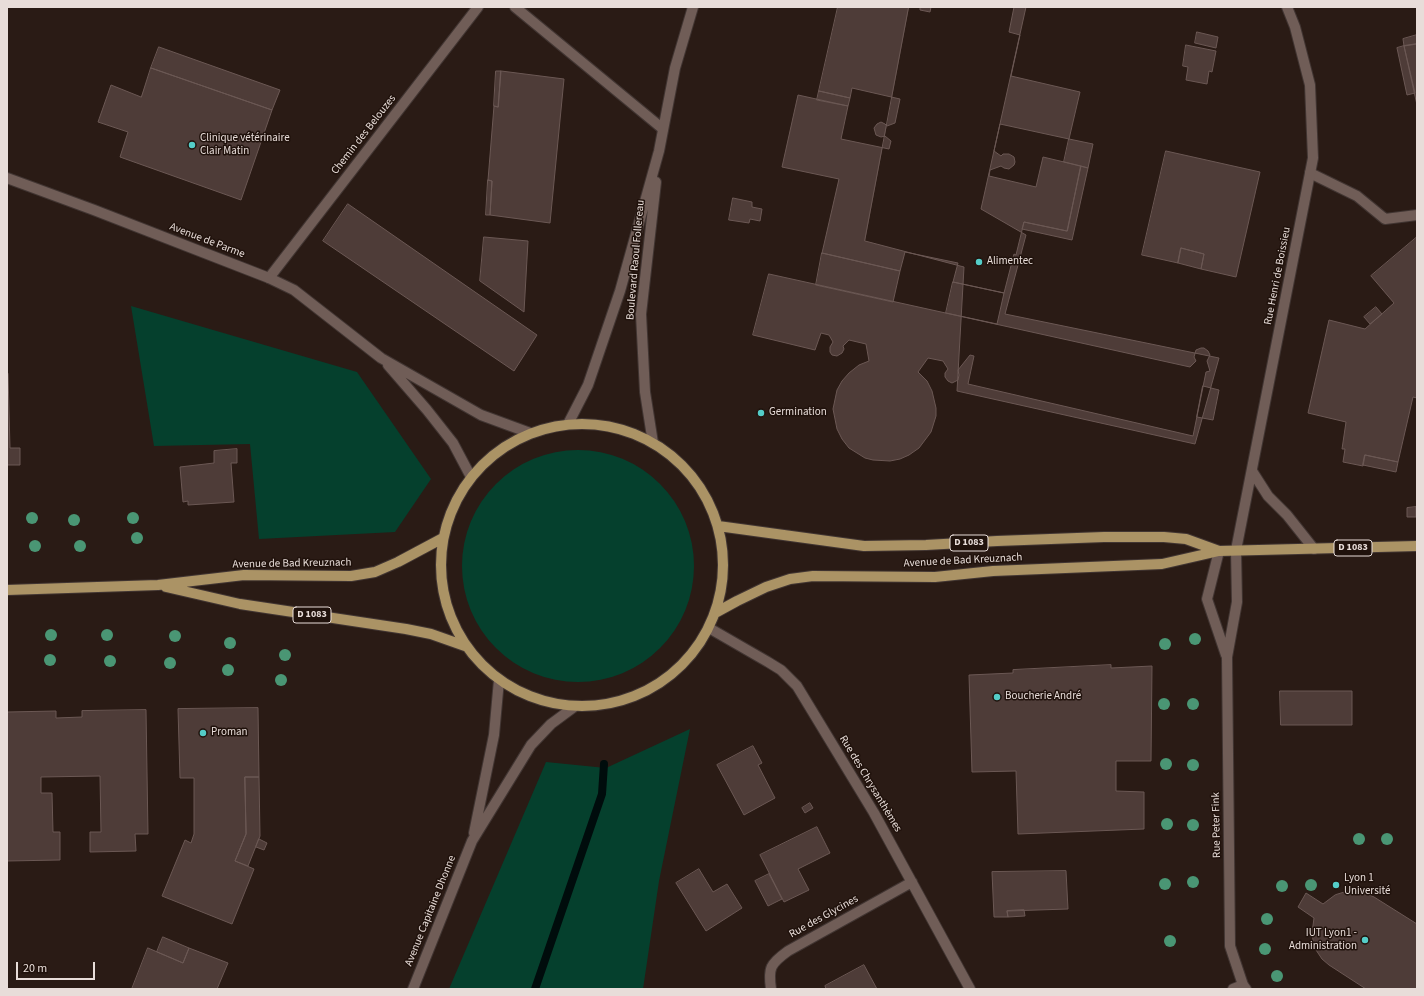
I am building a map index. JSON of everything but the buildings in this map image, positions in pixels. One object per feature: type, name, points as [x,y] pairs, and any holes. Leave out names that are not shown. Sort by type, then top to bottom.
[{"type":"main road","points":[[568,424],[612,426],[653,442],[682,464],[704,493],[718,526],[723,555],[722,585],[715,613],[709,628],[691,656],[667,678],[638,695],[607,705],[574,707],[534,699],[499,680],[481,664],[465,646],[452,621],[443,594],[440,566],[443,538],[453,506],[471,477],[497,451],[530,433],[568,424]]},
{"type":"main road","name":"Avenue de Bad Kreuznach","points":[[718,526],[864,546],[926,546],[997,541],[1104,537],[1164,537],[1186,539],[1219,551]]},
{"type":"main road","name":"Avenue de Bad Kreuznach","points":[[7,590],[158,585],[244,575],[352,576],[375,572],[398,562],[443,538]]},
{"type":"main road","name":"Avenue de Bad Kreuznach","points":[[715,613],[766,587],[790,579],[813,576],[935,577],[993,571],[1162,564],[1219,551],[1314,550],[1417,546]]},
{"type":"main road","name":"Avenue de Bad Kreuznach","points":[[158,585],[240,604],[406,628],[431,634],[465,646]]},
{"type":"street","name":"Chemin des Belouzes","points":[[268,278],[478,7]]},
{"type":"street","points":[[515,7],[663,129]]},
{"type":"street","name":"Boulevard Raoul Follereau","points":[[653,442],[646,392],[641,314],[659,151],[675,68],[693,7]]},
{"type":"street","name":"Rue Henri de Boissieu","points":[[1236,550],[1312,158],[1310,85],[1295,27],[1287,7]]},
{"type":"street","name":"Boulevard Raoul Follereau","points":[[568,424],[588,385],[620,291],[659,151]]},
{"type":"street","points":[[1310,173],[1357,196],[1385,219],[1417,215]]},
{"type":"street","name":"Avenue de Parme","points":[[7,178],[94,210],[268,278],[294,290],[382,358],[481,415],[530,433]]},
{"type":"street","name":"Avenue de Parme","points":[[382,358],[427,410],[453,443],[471,477]]},
{"type":"street","points":[[1252,471],[1268,496],[1287,515],[1314,550]]},
{"type":"street","name":"Rue Peter Fink","points":[[1236,550],[1237,602],[1227,657],[1230,946],[1245,987]]},
{"type":"street","name":"Rue Peter Fink","points":[[1219,551],[1207,600],[1227,657]]},
{"type":"street","name":"Rue des Chrysanthèmes","points":[[709,628],[781,670],[797,686],[874,813],[970,989]]},
{"type":"street","name":"Avenue Capitaine Dhonne","points":[[472,841],[494,736],[499,680]]},
{"type":"street","name":"Avenue Capitaine Dhonne","points":[[413,989],[472,841],[531,745],[551,724],[574,707]]},
{"type":"street","name":"Rue des Glycines","points":[[771,989],[769,972],[776,960],[788,951],[912,882]]},
{"type":"street","points":[[1233,989],[1245,987]]},
{"type":"green space","points":[[131,306],[357,372],[431,479],[395,532],[259,539],[250,444],[154,446]]},
{"type":"green space","points":[[578,450],[612,455],[622,459],[633,464],[660,484],[680,511],[685,522],[689,532],[694,566],[689,600],[685,610],[680,621],[660,648],[633,668],[622,673],[612,677],[578,682],[544,677],[534,673],[523,668],[496,648],[476,621],[471,610],[467,600],[462,566],[467,532],[471,522],[476,511],[496,484],[523,464],[534,459],[544,455]]},
{"type":"green space","points":[[690,729],[659,881],[643,989],[449,989],[546,762],[606,768]]},
{"type":"waterway","points":[[535,989],[602,794],[604,764]]},
{"type":"place","name":"Clinique vétérinaire Clair Matin","points":[[192,145]]},
{"type":"place","name":"Alimentec","points":[[979,262]]},
{"type":"place","name":"Germination","points":[[761,413]]},
{"type":"place","name":"Boucherie André","points":[[997,697]]},
{"type":"place","name":"Proman","points":[[203,733]]},
{"type":"place","name":"Lyon 1 Université","points":[[1336,885]]},
{"type":"place","name":"IUT Lyon1 - Administration","points":[[1365,940]]}]
